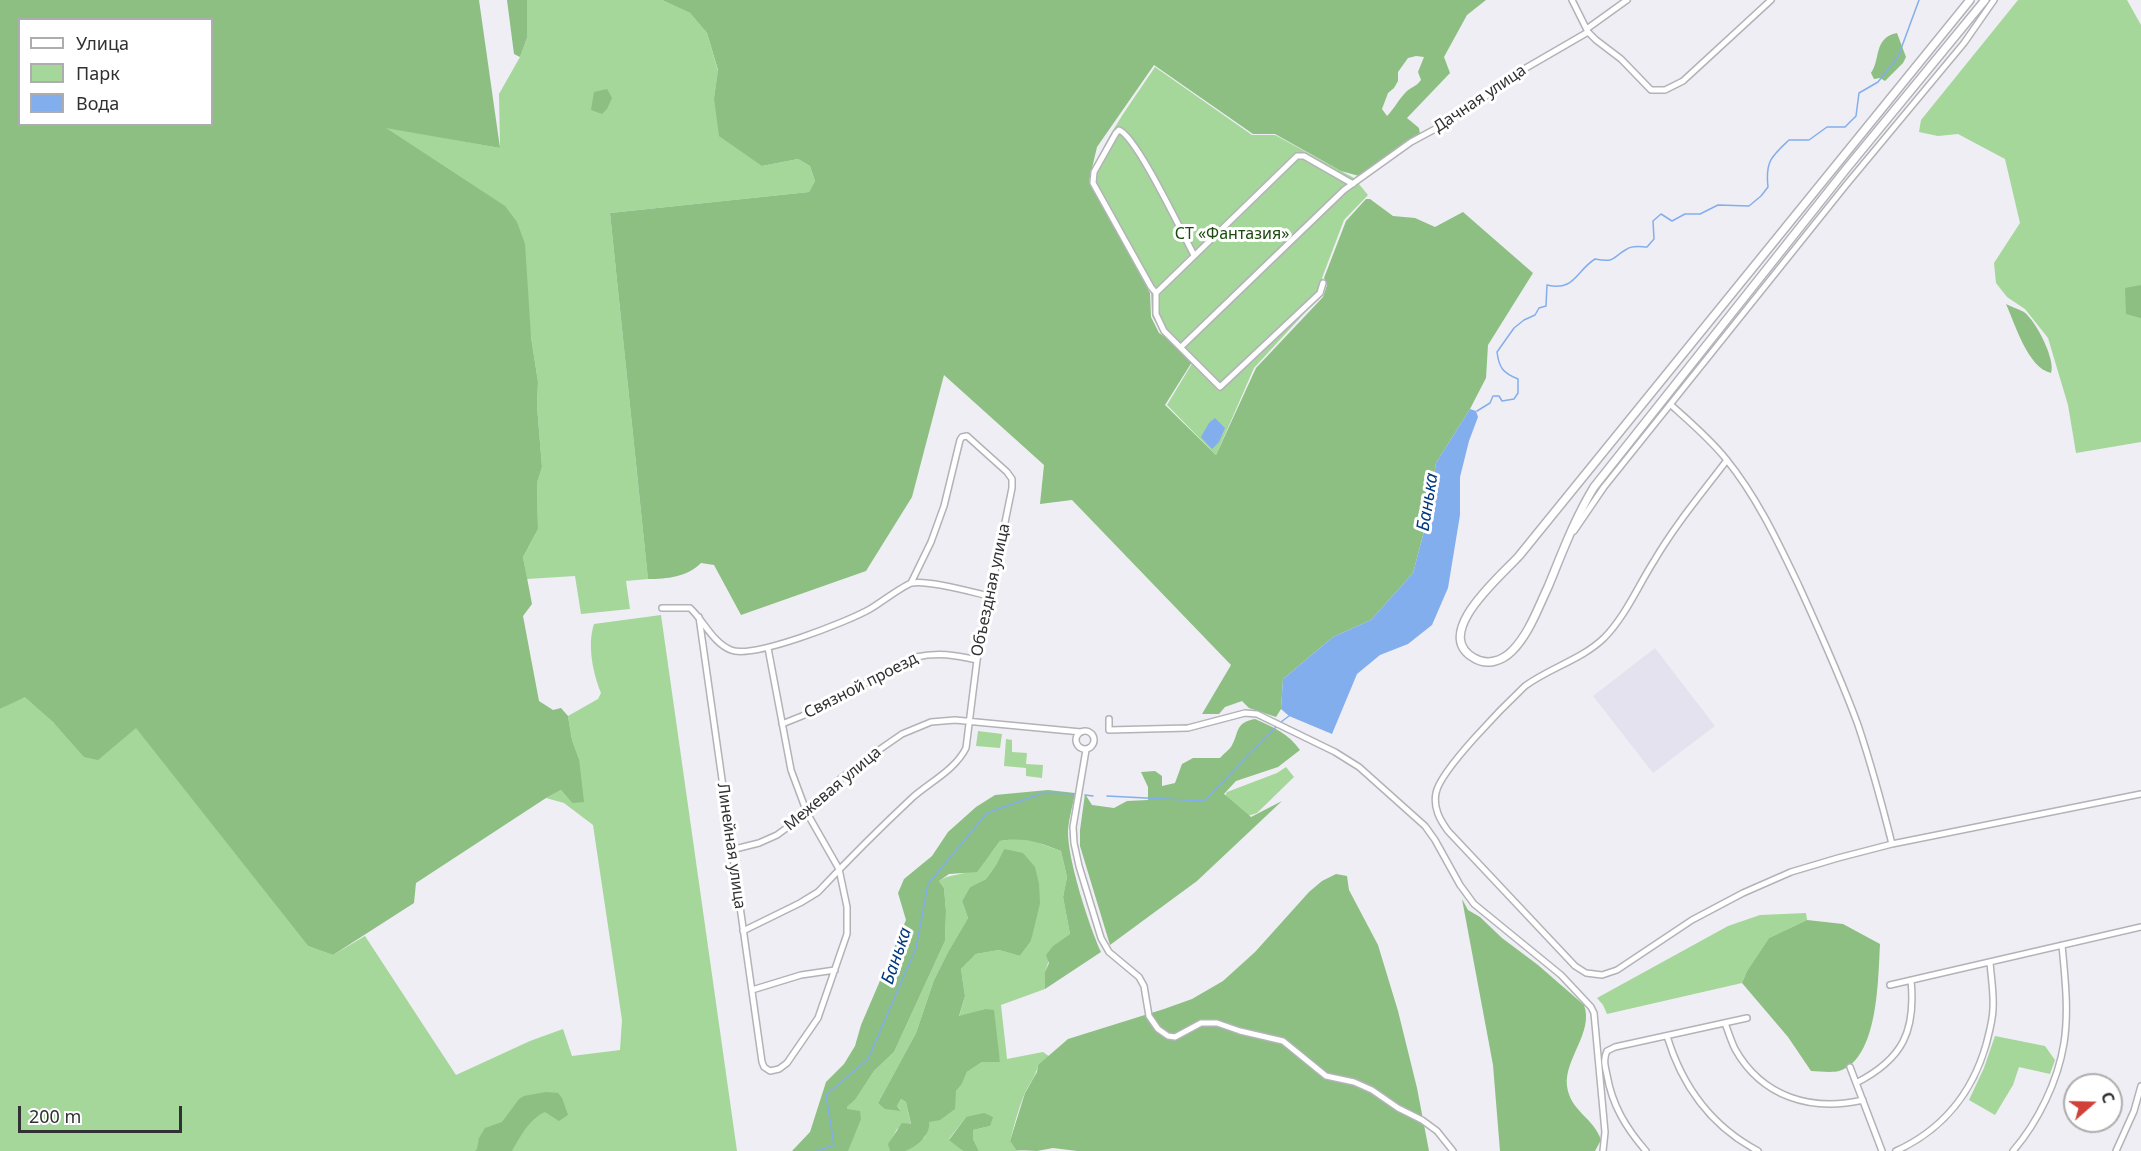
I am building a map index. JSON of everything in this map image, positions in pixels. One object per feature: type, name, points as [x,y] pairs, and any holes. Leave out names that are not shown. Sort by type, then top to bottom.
[{"type":"street","points":[[1572,0],[1596,40],[1622,59],[1651,90],[1665,90],[1683,81],[1771,0]]},
{"type":"street","name":"Дачная улица","points":[[1181,347],[1344,190],[1411,142],[1437,128],[1519,72],[1588,30],[1627,0]]},
{"type":"street","points":[[1970,0],[1519,556],[1469,611],[1461,626],[1460,635],[1464,649],[1471,656],[1483,662],[1493,662],[1502,659],[1513,650],[1525,634],[1539,606],[1585,502],[1606,470],[1847,168],[1985,0]]},
{"type":"street","points":[[1567,542],[1604,487],[1846,185],[1964,43],[1994,0]]},
{"type":"street","points":[[1156,292],[1150,287],[1093,183],[1094,172],[1119,130],[1126,134],[1138,151],[1194,255]]},
{"type":"street","points":[[1323,283],[1320,293],[1223,386],[1218,386],[1164,331],[1158,322],[1154,305],[1156,292],[1297,156],[1310,159],[1353,184]]},
{"type":"street","points":[[1671,405],[1706,436],[1727,460],[1751,494],[1778,541],[1829,651],[1857,725],[1892,844]]},
{"type":"street","name":"Объездная улица","points":[[743,931],[801,903],[818,892],[914,796],[962,757],[966,748],[977,660],[1012,488],[1012,479],[1007,472],[967,436],[960,440],[944,506],[931,542],[911,583]]},
{"type":"street","points":[[1727,460],[1655,558],[1629,603],[1606,636],[1587,653],[1525,686],[1447,771],[1436,791],[1437,814],[1442,823],[1459,844],[1575,966],[1586,973],[1602,975],[1617,970],[1692,920],[1743,893],[1791,872],[1892,844],[2141,794]]},
{"type":"street","points":[[662,608],[690,608],[699,616],[718,643],[733,651],[768,648],[861,614],[911,583],[928,584],[989,596]]},
{"type":"street","name":"Линейная улица","points":[[699,616],[764,1067],[770,1071],[779,1069],[787,1063],[818,1018],[835,970]]},
{"type":"street","points":[[752,990],[801,975],[835,970],[847,934],[846,907],[839,869],[807,813],[791,770],[768,648]]},
{"type":"street","name":"Связной проезд","points":[[782,724],[916,657],[932,653],[946,653],[977,660]]},
{"type":"street","points":[[1109,719],[1109,730],[1188,728],[1245,713],[1257,714],[1359,766],[1425,826],[1474,904],[1561,975],[1591,1007],[1594,1013],[1605,1132],[1603,1151]]},
{"type":"street","name":"Межевая улица","points":[[731,850],[759,843],[777,835],[807,813],[839,780],[902,734],[931,722],[955,720],[1082,732]]},
{"type":"street","points":[[1082,732],[1090,732],[1095,738],[1093,746],[1086,750],[1077,744],[1076,738],[1082,732]]},
{"type":"street","points":[[1086,750],[1073,827],[1079,866],[1101,938],[1108,952],[1139,977],[1144,986],[1149,1016],[1158,1029],[1168,1036],[1175,1036],[1201,1023],[1217,1023],[1250,1034],[1283,1041],[1326,1076],[1354,1082],[1372,1090],[1398,1108],[1422,1120],[1437,1131],[1454,1151]]},
{"type":"street","points":[[1890,985],[2141,927]]},
{"type":"street","points":[[2013,1151],[2024,1139],[2038,1115],[2053,1083],[2064,1044],[2066,1013],[2062,945]]},
{"type":"street","points":[[1896,1151],[1928,1134],[1958,1104],[1972,1082],[1982,1059],[1993,1010],[1990,962]]},
{"type":"street","points":[[1856,1083],[1882,1068],[1905,1041],[1913,1004],[1911,980]]},
{"type":"street","points":[[1646,1151],[1626,1126],[1615,1107],[1608,1081],[1605,1056],[1607,1051],[1615,1047],[1747,1018]]},
{"type":"street","points":[[1725,1023],[1734,1047],[1744,1063],[1759,1079],[1776,1091],[1797,1100],[1819,1105],[1837,1105],[1863,1100]]},
{"type":"street","points":[[1667,1036],[1673,1058],[1686,1085],[1704,1109],[1729,1132],[1758,1151]]},
{"type":"street","points":[[1850,1067],[1882,1151]]},
{"type":"street","points":[[2116,1151],[2134,1111],[2141,1086]]},
{"type":"shaded area","points":[[1655,648],[1715,726],[1653,773],[1593,696]]},
{"type":"green space","points":[[0,0],[479,0],[500,148],[386,128],[505,206],[517,222],[525,244],[531,337],[538,382],[537,406],[542,467],[537,483],[538,529],[523,557],[532,604],[523,616],[539,701],[553,710],[561,708],[568,716],[572,740],[579,759],[584,802],[572,803],[561,790],[546,798],[416,883],[414,903],[333,955],[308,946],[136,728],[98,760],[84,757],[54,723],[25,697],[0,709]]},
{"type":"green space","points":[[507,0],[527,0],[527,38],[520,57],[514,54]]},
{"type":"green space","points":[[527,0],[662,0],[690,13],[707,33],[718,71],[714,98],[762,166],[798,159],[810,166],[815,181],[809,192],[610,213],[648,579],[626,581],[630,609],[581,614],[575,576],[527,579],[523,557],[538,529],[537,483],[542,467],[537,406],[538,382],[531,337],[385,127],[500,148],[499,94],[520,57],[527,38]]},
{"type":"green space","points":[[662,0],[1486,0],[1467,15],[1444,57],[1450,73],[1407,118],[1419,128],[1420,134],[1406,141],[1359,176],[1341,171],[1275,134],[1253,134],[1154,65],[1097,147],[1089,181],[1150,293],[1151,317],[1159,333],[1174,342],[1192,362],[1165,405],[1216,455],[1256,368],[1323,297],[1327,285],[1324,278],[1346,221],[1366,199],[1370,199],[1393,216],[1415,218],[1435,227],[1463,212],[1533,273],[1488,345],[1486,378],[1470,409],[1436,463],[1426,524],[1413,573],[1371,620],[1333,637],[1283,679],[1281,709],[1276,717],[1249,708],[1242,701],[1225,707],[1219,714],[1202,714],[1231,665],[1072,500],[1040,504],[1044,465],[944,375],[912,497],[866,571],[741,615],[714,565],[701,563],[676,576],[648,579],[610,213],[809,192],[815,181],[810,166],[798,159],[762,166],[719,136],[714,98],[718,70],[707,33],[690,13]],"holes":[[[1424,57],[1418,72],[1421,80],[1406,92],[1387,116],[1382,109],[1388,93],[1398,81],[1398,72],[1408,58]]]},
{"type":"green space","points":[[2018,0],[2127,0],[2141,25],[2141,442],[2076,453],[2068,405],[2048,338],[2025,309],[2007,297],[1996,283],[1994,263],[2020,223],[2005,159],[1958,134],[1938,136],[1919,132],[1921,120]]},
{"type":"green space","points":[[1897,33],[1906,57],[1903,63],[1885,81],[1880,78],[1874,79],[1871,73],[1881,44],[1884,39]]},
{"type":"green space","name":"СТ «Фантазия»","points":[[1155,67],[1252,135],[1275,135],[1354,178],[1368,195],[1344,220],[1322,278],[1326,285],[1322,294],[1254,368],[1216,455],[1167,405],[1193,362],[1160,330],[1152,316],[1151,293],[1091,182],[1094,168],[1108,138]]},
{"type":"green space","points":[[607,89],[612,98],[607,109],[602,114],[591,110],[594,92]]},
{"type":"green space","points":[[2141,285],[2141,318],[2126,314],[2125,288]]},
{"type":"green space","points":[[2006,304],[2024,312],[2034,324],[2048,350],[2051,359],[2051,373],[2036,363],[2029,354]]},
{"type":"green space","points":[[661,615],[737,1151],[0,1151],[0,709],[25,696],[54,723],[136,727],[308,946],[333,955],[365,936],[456,1075],[530,1041],[563,1029],[572,1056],[620,1050],[622,1020],[593,825],[564,803],[546,798],[561,790],[572,803],[579,759],[572,740],[568,716],[598,699],[601,693],[592,659],[591,641],[594,624]]},
{"type":"green space","points":[[1255,719],[1286,735],[1300,750],[1278,767],[1236,781],[1224,794],[1251,817],[1282,801],[1197,881],[1110,945],[1080,846],[1085,794],[1092,805],[1114,808],[1127,801],[1148,800],[1148,787],[1141,772],[1155,771],[1162,776],[1162,786],[1175,783],[1182,764],[1193,758],[1220,758],[1231,747],[1238,729],[1244,723]]},
{"type":"green space","points":[[978,731],[1002,734],[1000,748],[976,746]]},
{"type":"green space","points":[[1006,739],[1012,740],[1012,752],[1027,753],[1026,764],[1043,765],[1042,778],[1026,776],[1026,768],[1004,766]]},
{"type":"green space","points":[[1286,767],[1294,777],[1257,813],[1230,822],[1218,809],[1227,792],[1277,773]]},
{"type":"green space","points":[[1048,790],[1075,793],[1068,830],[1071,857],[1085,909],[1101,952],[1045,989],[1045,972],[1049,963],[1046,955],[1054,945],[1070,934],[1063,897],[1067,877],[1061,851],[1031,841],[1000,841],[977,872],[949,874],[939,881],[944,888],[945,941],[894,1052],[874,1071],[855,1100],[847,1107],[847,1109],[860,1111],[861,1119],[848,1151],[792,1151],[810,1132],[826,1082],[844,1064],[855,1046],[861,1025],[906,920],[898,893],[904,879],[932,856],[948,832],[976,807],[995,795]]},
{"type":"green space","points":[[1018,838],[1061,851],[1067,877],[1063,897],[1070,934],[1054,945],[1045,972],[1045,989],[1001,1005],[1007,1059],[1043,1052],[1050,1057],[1038,1065],[1024,1095],[1010,1141],[1016,1150],[1024,1151],[979,1151],[973,1139],[973,1130],[990,1126],[966,1117],[949,1139],[963,1151],[905,1151],[925,1137],[929,1122],[962,1084],[967,1072],[982,1062],[1000,1062],[985,1009],[959,1017],[965,996],[961,969],[976,954],[999,950],[1020,956],[1031,941],[1034,922],[1004,849],[986,879],[970,887],[962,901],[968,918],[934,980],[916,1033],[878,1103],[901,1110],[897,1106],[901,1099],[906,1102],[911,1125],[897,1129],[889,1144],[890,1151],[848,1151],[847,1107],[855,1100],[874,1071],[894,1052],[945,941],[944,888],[939,881],[972,870],[988,857],[1000,841]]},
{"type":"green space","points":[[1004,849],[1023,853],[1035,867],[1040,903],[1031,941],[1020,956],[999,950],[976,954],[961,969],[965,996],[959,1016],[985,1009],[994,1010],[1000,1062],[982,1062],[967,1072],[956,1091],[955,1109],[940,1120],[929,1122],[928,1131],[914,1146],[905,1151],[890,1151],[888,1144],[902,1123],[911,1124],[906,1102],[901,1099],[897,1106],[901,1111],[885,1109],[878,1103],[916,1033],[934,980],[968,918],[962,901],[970,887],[986,879]]},
{"type":"green space","points":[[1336,874],[1347,876],[1349,890],[1378,945],[1398,1011],[1417,1088],[1429,1151],[1077,1151],[1053,1148],[1037,1151],[1016,1150],[1010,1141],[1025,1093],[1037,1072],[1038,1065],[1068,1039],[1192,999],[1223,981],[1255,952],[1309,892],[1322,881]]},
{"type":"green space","points":[[1462,899],[1468,910],[1480,917],[1502,938],[1538,965],[1584,1005],[1585,1025],[1567,1076],[1567,1086],[1569,1095],[1577,1108],[1598,1132],[1601,1140],[1595,1151],[1500,1151],[1493,1065]]},
{"type":"green space","points":[[1806,913],[1807,920],[1769,938],[1747,971],[1742,983],[1607,1014],[1597,998],[1728,926],[1760,915]]},
{"type":"green space","points":[[1807,920],[1843,924],[1880,944],[1877,996],[1869,1034],[1862,1051],[1852,1063],[1839,1071],[1811,1071],[1788,1037],[1742,983],[1747,971],[1769,938]]},
{"type":"green space","points":[[1995,1036],[2045,1046],[2055,1060],[2050,1074],[2019,1067],[2013,1085],[1995,1115],[1969,1100],[1984,1068]]},
{"type":"green space","points":[[546,1092],[558,1093],[568,1115],[559,1121],[545,1112],[540,1115],[526,1128],[512,1151],[475,1151],[485,1128],[502,1122],[519,1099]]},
{"type":"green space","points":[[984,1113],[993,1117],[990,1126],[973,1130],[973,1139],[979,1151],[963,1151],[949,1140],[966,1117]]},
{"type":"water","points":[[1470,409],[1476,411],[1478,417],[1460,477],[1460,515],[1448,588],[1432,625],[1408,644],[1380,655],[1357,674],[1332,734],[1289,716],[1281,709],[1283,679],[1333,637],[1371,620],[1413,573],[1426,524],[1436,463]]},
{"type":"water","points":[[1215,418],[1225,428],[1219,442],[1212,449],[1201,437],[1209,423]]},
{"type":"waterway","name":"Банька","points":[[1477,411],[1490,403],[1493,396],[1499,396],[1502,401],[1514,399],[1518,393],[1518,379],[1503,369],[1497,352],[1514,328],[1535,315],[1539,308],[1546,306],[1547,285],[1563,286],[1569,283],[1595,259],[1611,260],[1629,248],[1647,247],[1654,239],[1653,221],[1661,214],[1672,221],[1685,214],[1700,214],[1718,205],[1749,206],[1768,187],[1767,178],[1771,160],[1789,140],[1809,140],[1827,127],[1845,127],[1856,116],[1859,93],[1878,82],[1898,57],[1919,0]]},
{"type":"waterway","name":"Банька","points":[[1281,722],[1289,716]]},
{"type":"waterway","name":"Банька","points":[[1107,796],[1204,801],[1277,726]]},
{"type":"waterway","name":"Банька","points":[[817,1151],[834,1145],[826,1095],[868,1059],[916,948],[928,884],[987,813],[1043,793],[1078,794]]},
{"type":"waterway","name":"Банька","points":[[1085,795],[1093,796]]}]
